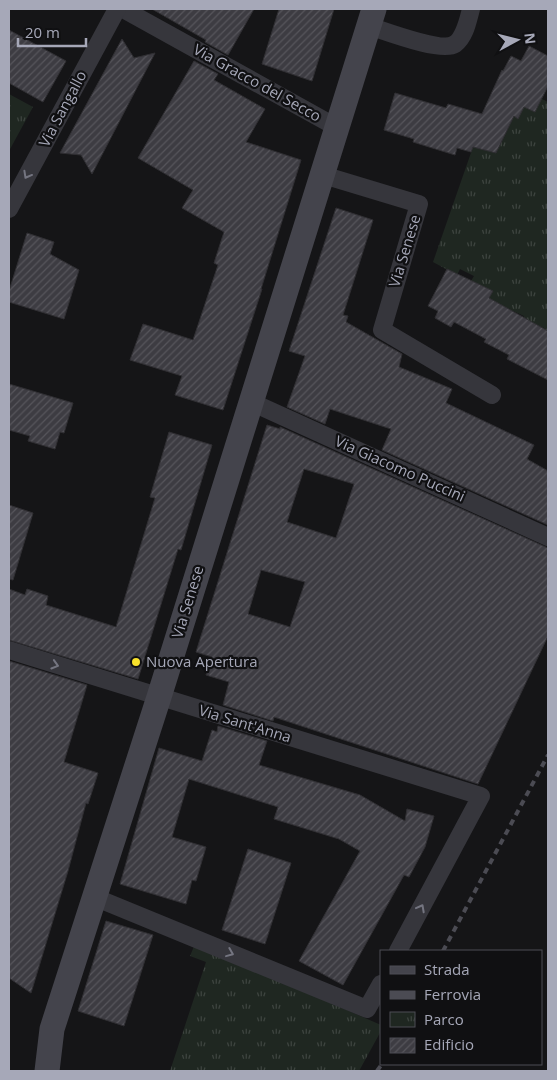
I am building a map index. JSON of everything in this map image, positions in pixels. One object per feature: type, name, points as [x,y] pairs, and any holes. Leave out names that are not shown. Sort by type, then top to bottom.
[{"type":"main road","name":"Via Senese","points":[[34,1071],[52,1029],[159,697],[372,17]]},
{"type":"main road","name":"Via Senese","points":[[47,1071],[52,1029]]},
{"type":"street","name":"Via Sangallo","points":[[9,209],[117,9]]},
{"type":"street","name":"Via Gracco del Secco","points":[[123,9],[338,128]]},
{"type":"street","name":"Via Senese","points":[[372,17],[417,41],[446,47],[454,45],[460,40],[471,9]]},
{"type":"street","name":"Via Senese","points":[[323,174],[420,204],[382,330],[492,395]]},
{"type":"street","name":"Via Giacomo Puccini","points":[[251,402],[548,537]]},
{"type":"street","name":"Via Sant'Anna","points":[[9,650],[481,796],[399,950]]},
{"type":"street","points":[[94,897],[367,1009],[380,986]]},
{"type":"green space","points":[[9,94],[33,107],[9,151]]},
{"type":"green space","points":[[542,99],[548,102],[548,343],[541,339],[546,329],[533,323],[521,323],[524,316],[513,311],[511,314],[487,302],[493,291],[481,285],[468,286],[474,276],[460,269],[457,275],[433,262],[473,147],[496,153],[514,116],[518,118],[524,107]]},
{"type":"green space","points":[[195,944],[380,1025],[380,1033],[359,1071],[170,1071],[206,962],[190,956]]},
{"type":"building","points":[[152,9],[254,9],[228,55]]},
{"type":"building","points":[[279,9],[334,9],[312,81],[262,64]]},
{"type":"building","points":[[9,30],[66,61],[43,102],[9,83]]},
{"type":"building","points":[[122,39],[134,58],[155,53],[92,174],[81,155],[60,153]]},
{"type":"building","points":[[529,46],[548,56],[548,86],[535,112],[524,107],[518,119],[514,116],[496,153],[473,147],[471,152],[457,148],[455,155],[413,142],[414,139],[384,130],[395,93],[446,108],[448,104],[482,114],[502,70],[511,56],[521,61]]},
{"type":"building","points":[[194,61],[218,74],[214,80],[265,109],[246,142],[301,160],[223,410],[175,395],[182,376],[130,360],[143,324],[193,340],[218,265],[214,263],[224,232],[182,208],[193,190],[138,158]]},
{"type":"building","points":[[336,208],[373,220],[343,315],[348,316],[346,322],[402,354],[399,367],[452,389],[446,403],[534,445],[527,459],[548,471],[548,525],[382,450],[391,429],[330,409],[325,424],[287,407],[305,356],[289,351]]},
{"type":"building","points":[[27,233],[54,242],[50,254],[79,270],[64,319],[9,302],[9,291]]},
{"type":"building","points":[[447,269],[493,291],[489,298],[548,331],[548,380],[507,359],[509,355],[484,342],[486,339],[454,322],[451,327],[435,318],[438,311],[428,306]]},
{"type":"building","points":[[9,384],[73,403],[64,433],[60,432],[55,449],[28,441],[30,436],[9,430]]},
{"type":"building","points":[[267,425],[280,429],[280,427],[548,548],[548,636],[478,784],[274,717],[273,721],[223,705],[229,682],[206,675],[212,657],[196,652]],"holes":[[[304,469],[354,484],[336,538],[287,522]],[[261,570],[305,582],[290,627],[248,614]]]},
{"type":"building","points":[[169,432],[212,445],[181,550],[178,549],[138,679],[9,640],[9,589],[25,595],[27,589],[48,596],[46,605],[116,627],[155,498],[150,497]]},
{"type":"building","points":[[9,505],[33,513],[13,580],[9,579]]},
{"type":"building","points":[[9,661],[87,685],[64,762],[98,773],[88,804],[86,803],[68,871],[31,993],[9,978]]},
{"type":"building","points":[[218,726],[267,741],[259,765],[360,795],[405,821],[407,809],[434,816],[425,847],[409,877],[404,875],[343,985],[299,961],[360,851],[339,839],[274,819],[278,807],[189,779],[172,837],[206,847],[196,881],[192,880],[186,904],[120,884],[159,748],[202,761],[212,730],[217,732]]},
{"type":"building","points":[[248,849],[291,863],[265,944],[222,930]]},
{"type":"building","points":[[106,921],[153,935],[124,1026],[78,1011]]},
{"type":"railway","points":[[444,950],[548,755]]},
{"type":"railway","points":[[377,1071],[381,1065]]},
{"type":"place","name":"Nuova Apertura","points":[[136,662]]}]
